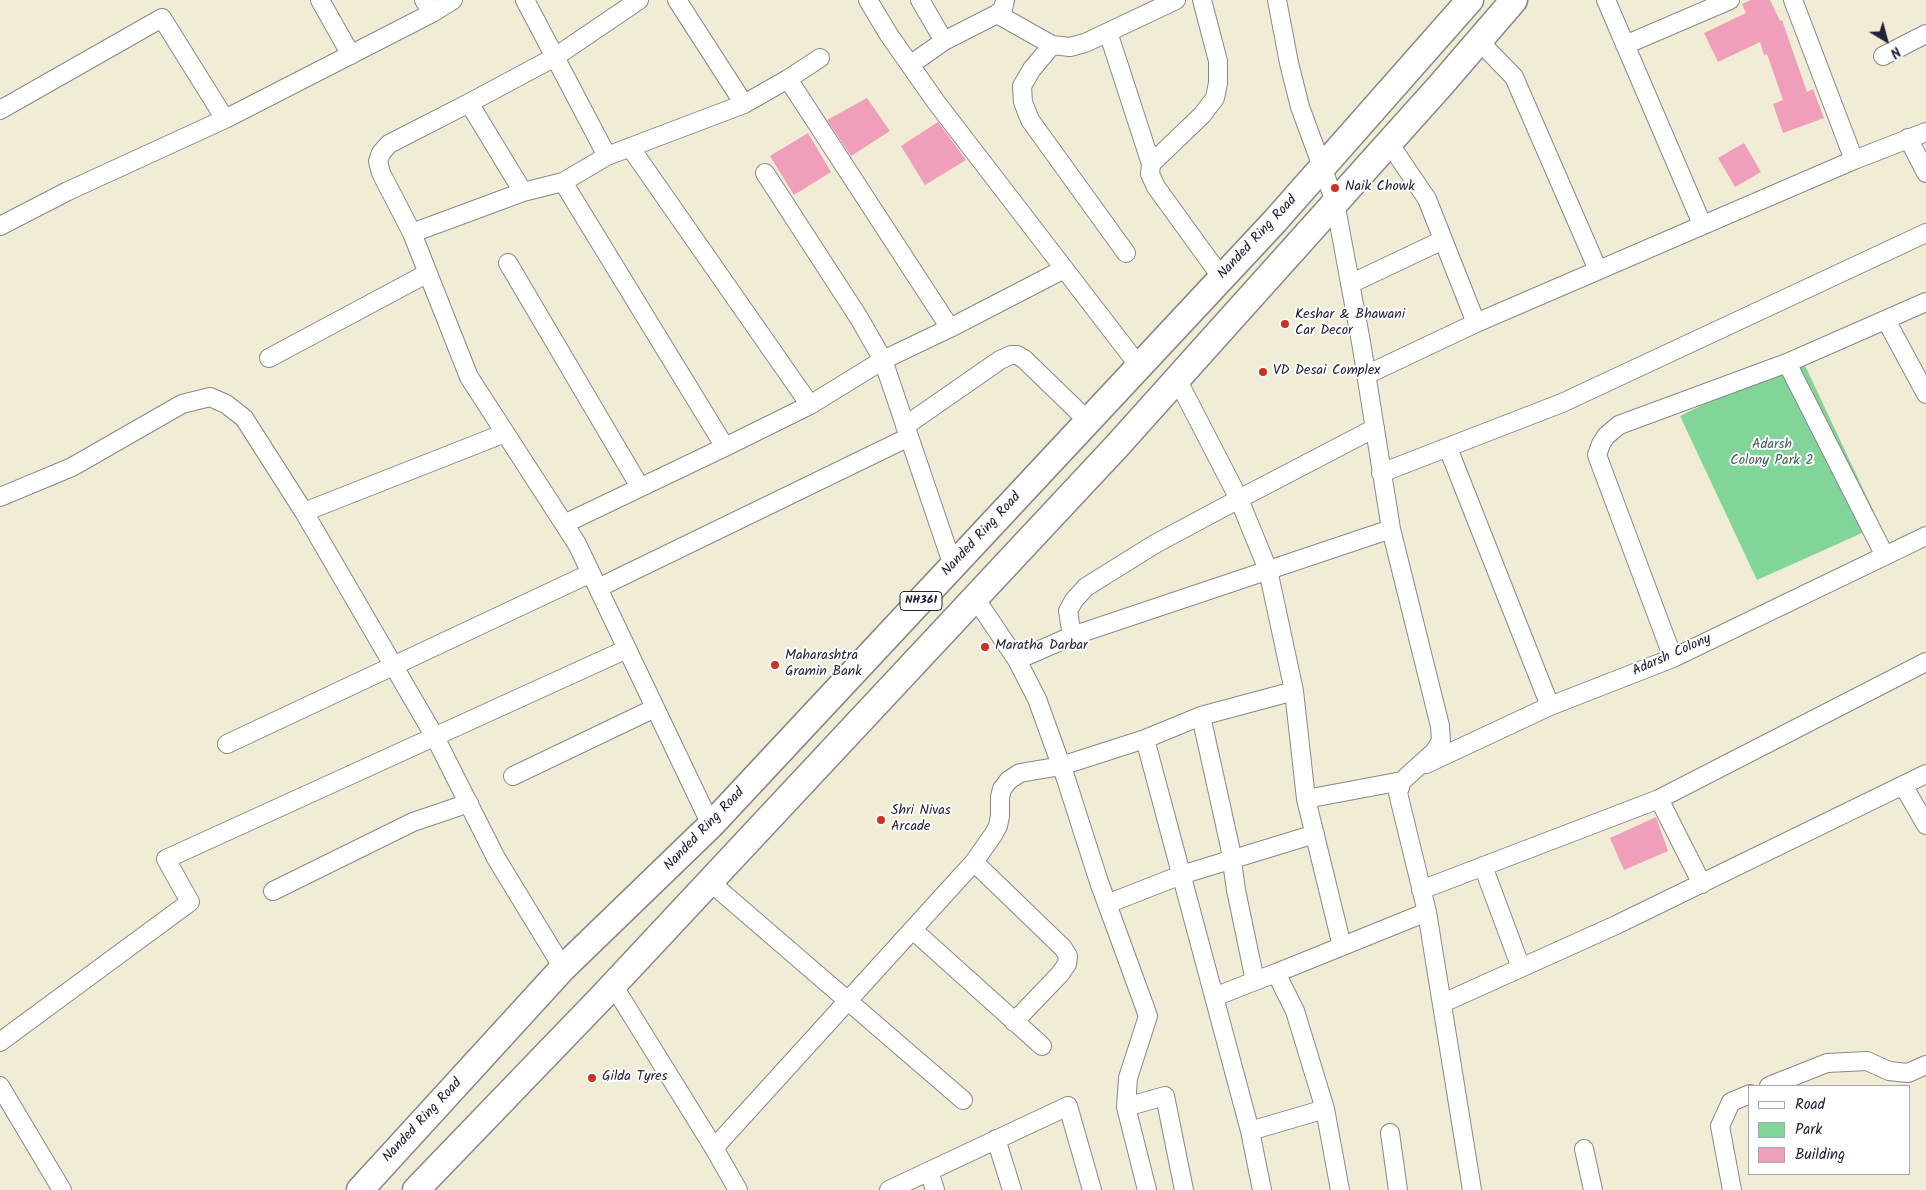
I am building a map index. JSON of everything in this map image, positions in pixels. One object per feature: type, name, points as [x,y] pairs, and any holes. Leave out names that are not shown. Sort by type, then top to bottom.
[{"type":"highway","name":"Nanded Ring Road","points":[[360,1190],[564,968],[711,825],[1222,278],[1470,0]]},
{"type":"highway","name":"NH361","points":[[416,1190],[613,985],[1117,446],[1514,0]]},
{"type":"street","points":[[320,0],[351,55]]},
{"type":"street","points":[[0,226],[68,191],[225,119],[351,55],[428,7],[453,0]]},
{"type":"street","points":[[525,0],[606,156]]},
{"type":"street","points":[[639,0],[555,57],[389,144],[381,153],[378,161],[381,173],[412,233],[469,377],[577,544],[711,825]]},
{"type":"street","points":[[677,0],[744,104]]},
{"type":"street","points":[[868,0],[910,65],[1139,366]]},
{"type":"street","points":[[920,0],[944,41]]},
{"type":"street","points":[[910,65],[944,41],[1001,7],[1052,46],[1070,47],[1084,43],[1176,0]]},
{"type":"street","points":[[1151,164],[1202,116],[1215,98],[1218,83],[1218,61],[1202,0]]},
{"type":"street","points":[[1277,0],[1289,64],[1300,107],[1335,202],[1391,529],[1440,726],[1440,741],[1434,752],[1402,781],[1398,793],[1427,912],[1472,1190]]},
{"type":"street","points":[[1606,0],[1702,224]]},
{"type":"street","points":[[1625,45],[1730,0]]},
{"type":"street","points":[[1793,0],[1854,160]]},
{"type":"street","points":[[0,110],[162,18],[225,119]]},
{"type":"street","points":[[1108,32],[1151,164],[1150,174],[1156,187],[1222,278]]},
{"type":"street","points":[[1883,56],[1926,34]]},
{"type":"street","points":[[1479,41],[1514,78],[1598,270]]},
{"type":"street","points":[[1052,46],[1032,69],[1022,86],[1023,102],[1030,120],[1126,252]]},
{"type":"street","points":[[412,233],[523,192],[563,182],[606,156],[744,104],[820,58]]},
{"type":"street","points":[[788,79],[950,328]]},
{"type":"street","points":[[469,103],[523,192]]},
{"type":"street","points":[[1366,375],[1476,323],[1702,224],[1926,132]]},
{"type":"street","points":[[1908,138],[1926,173]]},
{"type":"street","points":[[1388,143],[1427,199],[1476,323]]},
{"type":"street","points":[[630,147],[810,405]]},
{"type":"street","points":[[765,173],[860,318],[882,360],[952,566]]},
{"type":"street","points":[[563,182],[725,447]]},
{"type":"street","points":[[1381,473],[1562,403],[1926,233]]},
{"type":"street","points":[[1350,284],[1443,240]]},
{"type":"street","points":[[508,262],[640,487]]},
{"type":"street","points":[[564,524],[810,405],[882,360],[950,328],[1064,269]]},
{"type":"street","points":[[269,358],[428,273]]},
{"type":"street","points":[[1672,658],[1598,455],[1601,444],[1606,436],[1619,425],[1787,363],[1926,302]]},
{"type":"street","points":[[1886,320],[1926,394]]},
{"type":"street","points":[[227,744],[394,666],[594,580],[907,431],[1000,360],[1011,355],[1017,355],[1024,359],[1088,420]]},
{"type":"street","points":[[1787,363],[1885,556]]},
{"type":"street","points":[[1177,379],[1239,499],[1268,570],[1294,691],[1306,799],[1342,946]]},
{"type":"street","points":[[0,498],[72,467],[182,404],[210,397],[226,404],[244,418],[304,512],[394,666],[435,737],[496,858],[564,968]]},
{"type":"street","points":[[1072,636],[1068,611],[1074,600],[1086,587],[1155,544],[1375,428]]},
{"type":"street","points":[[304,512],[505,433]]},
{"type":"street","points":[[1448,448],[1550,706]]},
{"type":"street","points":[[1016,660],[1072,636],[1391,529]]},
{"type":"street","name":"Adarsh Colony","points":[[1415,769],[1550,706],[1672,658],[1926,536]]},
{"type":"street","points":[[975,598],[1016,660],[1037,699],[1107,904],[1148,1016],[1128,1078],[1126,1106],[1147,1190]]},
{"type":"street","points":[[0,1042],[190,902],[166,859],[627,649]]},
{"type":"street","points":[[1421,890],[1659,799],[1926,662]]},
{"type":"street","points":[[714,1148],[974,862],[998,826],[1002,789],[1010,780],[1020,773],[1061,766],[1145,739],[1201,716],[1294,691]]},
{"type":"street","points":[[513,776],[655,708]]},
{"type":"street","points":[[1201,716],[1232,858],[1236,890],[1255,980]]},
{"type":"street","points":[[1145,739],[1250,1131],[1262,1190]]},
{"type":"street","points":[[1443,1003],[1702,884],[1926,774]]},
{"type":"street","points":[[1306,799],[1402,781]]},
{"type":"street","points":[[1903,786],[1926,825]]},
{"type":"street","points":[[1659,799],[1702,884]]},
{"type":"street","points":[[273,891],[413,822],[469,803]]},
{"type":"street","points":[[1107,904],[1181,875],[1315,834]]},
{"type":"street","points":[[974,862],[1063,948],[1068,956],[1067,964],[1060,974],[1014,1022]]},
{"type":"street","points":[[1483,866],[1521,968]]},
{"type":"street","points":[[710,882],[963,1100]]},
{"type":"street","points":[[1214,997],[1427,912]]},
{"type":"street","points":[[913,930],[1042,1046]]},
{"type":"street","points":[[1276,973],[1295,1011],[1325,1109],[1335,1189]]},
{"type":"street","points":[[613,985],[738,1190]]},
{"type":"street","points":[[1772,1085],[1827,1064],[1868,1061],[1889,1071],[1908,1073],[1926,1065]]},
{"type":"street","points":[[0,1086],[62,1190]]},
{"type":"street","points":[[1732,1190],[1720,1126],[1731,1102],[1748,1095]]},
{"type":"street","points":[[1126,1106],[1165,1096],[1184,1190]]},
{"type":"street","points":[[889,1190],[1068,1106],[1092,1190]]},
{"type":"street","points":[[1250,1131],[1325,1109]]},
{"type":"street","points":[[1390,1133],[1398,1190]]},
{"type":"street","points":[[996,1139],[1012,1190]]},
{"type":"street","points":[[1584,1149],[1593,1190]]},
{"type":"street","points":[[929,1171],[935,1190]]},
{"type":"green space","name":"Adarsh Colony Park 2","points":[[1801,357],[1880,525],[1757,580],[1680,416]]},
{"type":"building","points":[[1751,0],[1770,0],[1780,21],[1782,20],[1807,92],[1813,89],[1824,118],[1783,133],[1773,104],[1783,100],[1767,54],[1764,55],[1760,42],[1718,62],[1704,33],[1746,13],[1742,4]]},
{"type":"building","points":[[867,98],[890,131],[851,156],[827,120]]},
{"type":"building","points":[[938,122],[966,160],[925,185],[901,146]]},
{"type":"building","points":[[808,133],[831,172],[794,195],[770,156]]},
{"type":"building","points":[[1744,143],[1761,172],[1735,187],[1718,158]]},
{"type":"building","points":[[1656,817],[1668,851],[1624,870],[1610,838]]},
{"type":"place","name":"Naik Chowk","points":[[1335,188]]},
{"type":"place","name":"Keshar & Bhawani Car Decor","points":[[1285,324]]},
{"type":"place","name":"VD Desai Complex","points":[[1263,372]]},
{"type":"place","name":"Maratha Darbar","points":[[985,647]]},
{"type":"place","name":"Maharashtra Gramin Bank","points":[[775,665]]},
{"type":"place","name":"Shri Nivas Arcade","points":[[881,820]]},
{"type":"place","name":"Gilda Tyres","points":[[592,1078]]}]
